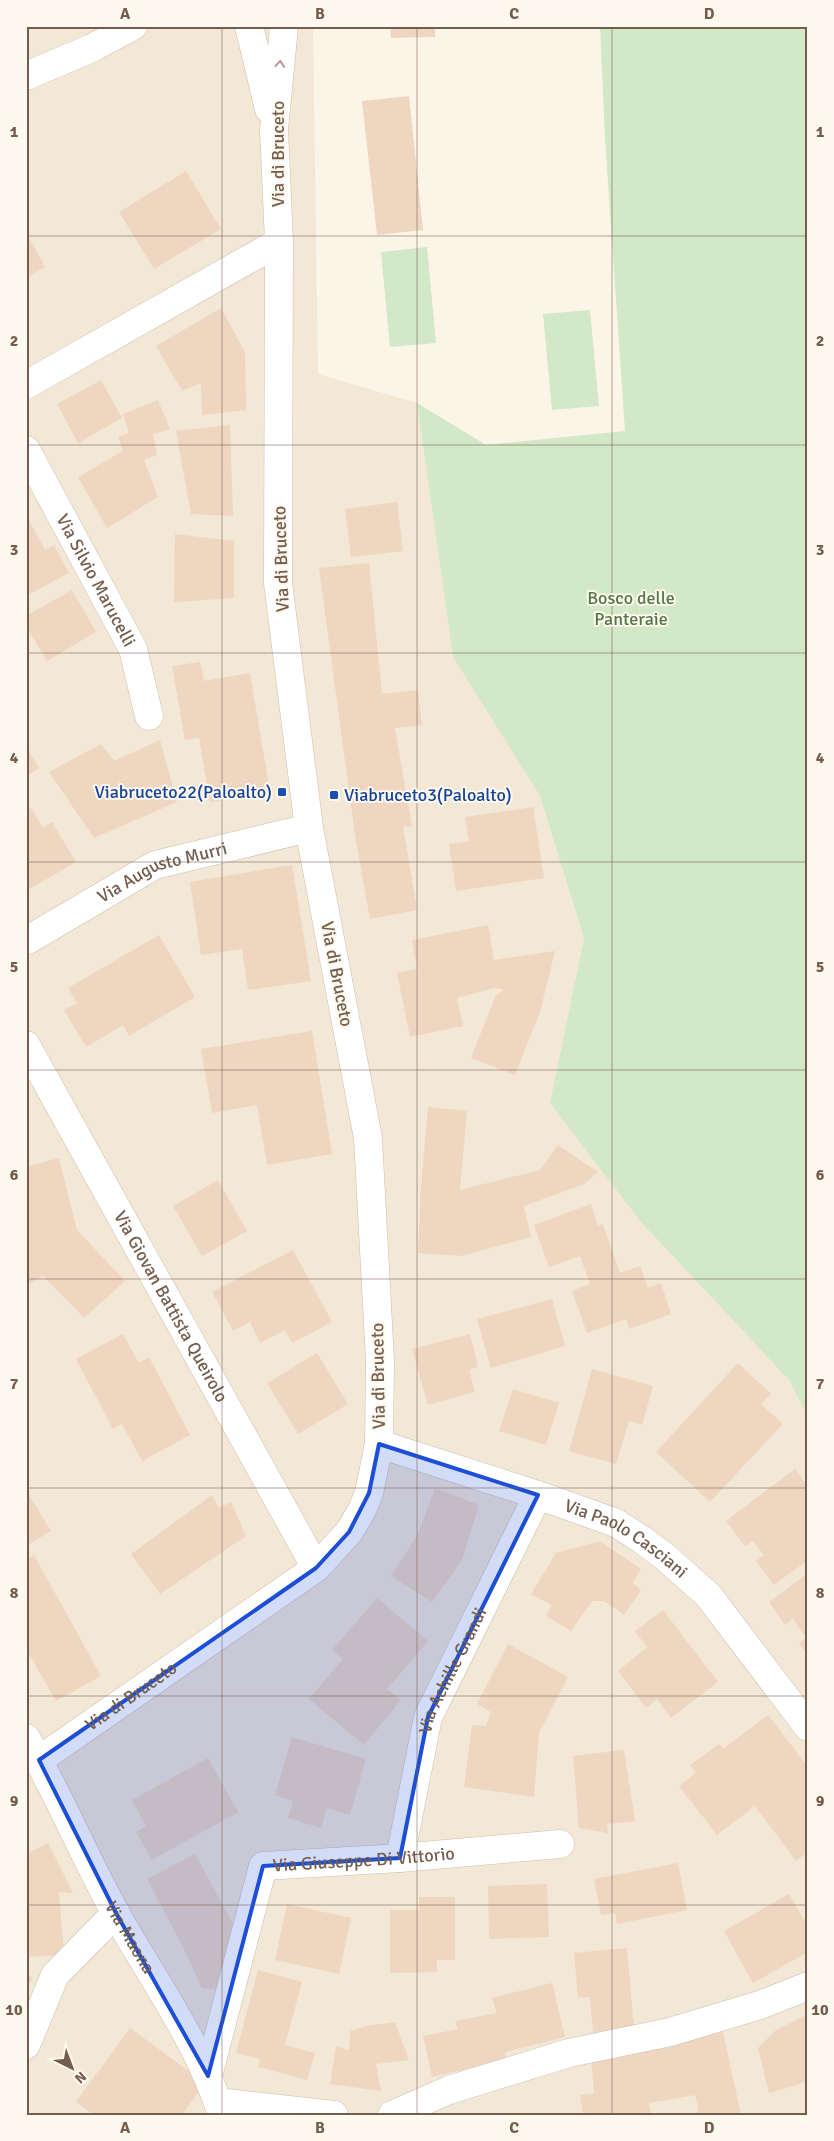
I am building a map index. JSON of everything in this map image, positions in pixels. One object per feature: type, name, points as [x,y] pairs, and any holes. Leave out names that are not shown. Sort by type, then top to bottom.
[{"type":"street","points":[[26,76],[92,48],[133,26]]},
{"type":"street","points":[[249,26],[274,130]]},
{"type":"street","name":"Via di Bruceto","points":[[32,1749],[316,1568],[349,1532],[362,1510],[369,1493],[379,1444],[380,1361],[368,1138],[309,828],[278,583],[280,242],[274,130],[284,26]]},
{"type":"street","points":[[26,385],[280,242]]},
{"type":"street","name":"Via Silvio Marucelli","points":[[26,450],[133,649],[149,716]]},
{"type":"street","name":"Via Augusto Murri","points":[[26,941],[155,865],[309,828]]},
{"type":"street","name":"Via Giovan Battista Queirolo","points":[[26,1045],[316,1568]]},
{"type":"street","name":"Via Paolo Casciani","points":[[379,1444],[538,1495],[616,1523],[665,1557],[708,1595],[808,1727]]},
{"type":"street","name":"Via Achille Grandi","points":[[400,1858],[428,1717],[538,1495]]},
{"type":"street","name":"Via Maona","points":[[32,1749],[116,1913],[187,2034],[208,2076],[220,2108]]},
{"type":"street","name":"Via Giuseppe Di Vittorio","points":[[208,2076],[262,1866],[400,1858],[560,1844]]},
{"type":"street","points":[[26,2045],[54,1975],[116,1913]]},
{"type":"street","points":[[392,2115],[459,2087],[569,2054],[670,2032],[760,2005],[808,1986]]},
{"type":"street","points":[[220,2108],[334,2115]]},
{"type":"highlighted area","points":[[379,1444],[538,1495],[428,1717],[400,1858],[263,1866],[208,2076],[116,1913],[39,1760],[316,1568],[349,1532],[369,1493]]},
{"type":"shaded area","points":[[26,26],[313,26],[318,374],[417,403],[453,657],[540,796],[584,938],[550,1103],[640,1221],[789,1380],[808,1417],[808,2115],[26,2115]]},
{"type":"green space","name":"Bosco delle Panteraie","points":[[600,26],[808,26],[808,1417],[789,1380],[640,1221],[550,1103],[584,938],[540,796],[453,657],[417,403],[486,445],[625,431],[605,139]]},
{"type":"green space","points":[[427,247],[436,343],[390,347],[381,252]]},
{"type":"green space","points":[[590,310],[599,406],[552,410],[543,314]]},
{"type":"building","points":[[390,26],[435,26],[435,37],[391,38]]},
{"type":"building","points":[[409,96],[423,230],[377,235],[362,101]]},
{"type":"building","points":[[186,171],[221,229],[154,269],[119,212]]},
{"type":"building","points":[[26,232],[45,267],[26,278]]},
{"type":"building","points":[[221,308],[245,352],[246,410],[202,415],[201,383],[182,391],[156,346]]},
{"type":"building","points":[[101,380],[122,418],[78,443],[57,404]]},
{"type":"building","points":[[158,400],[170,429],[153,434],[157,455],[144,460],[158,497],[107,528],[78,477],[123,451],[118,437],[129,433],[123,414]]},
{"type":"building","points":[[230,425],[233,516],[191,514],[176,431]]},
{"type":"building","points":[[397,502],[403,551],[351,557],[345,509]]},
{"type":"building","points":[[28,518],[45,550],[54,545],[69,573],[26,596],[26,519]]},
{"type":"building","points":[[175,534],[234,541],[234,598],[174,602]]},
{"type":"building","points":[[369,563],[382,694],[418,690],[422,725],[395,728],[412,827],[403,826],[417,910],[370,919],[355,835],[319,568]]},
{"type":"building","points":[[72,590],[96,632],[47,661],[26,626],[26,616]]},
{"type":"building","points":[[200,662],[204,681],[250,673],[270,792],[210,802],[199,738],[185,740],[172,666]]},
{"type":"building","points":[[160,740],[177,802],[94,838],[49,772],[101,744],[114,761]]},
{"type":"building","points":[[26,746],[39,768],[26,776]]},
{"type":"building","points":[[533,807],[544,878],[456,891],[449,844],[469,841],[465,817]]},
{"type":"building","points":[[31,808],[43,828],[52,822],[76,862],[26,891],[26,811]]},
{"type":"building","points":[[292,865],[311,981],[248,990],[242,949],[201,955],[190,882]]},
{"type":"building","points":[[488,925],[494,960],[555,951],[540,1012],[515,1075],[471,1058],[496,995],[504,990],[494,988],[457,998],[463,1026],[410,1037],[397,973],[417,969],[412,940]]},
{"type":"building","points":[[159,935],[195,997],[129,1036],[123,1025],[86,1047],[64,1010],[77,1003],[68,988]]},
{"type":"building","points":[[312,1031],[332,1154],[267,1165],[257,1105],[212,1113],[201,1049]]},
{"type":"building","points":[[428,1107],[467,1111],[460,1190],[540,1170],[558,1145],[598,1172],[584,1184],[524,1206],[531,1237],[461,1256],[418,1253],[421,1187]]},
{"type":"building","points":[[59,1158],[77,1230],[125,1281],[84,1318],[43,1276],[26,1285],[26,1167]]},
{"type":"building","points":[[218,1180],[247,1231],[202,1256],[173,1206]]},
{"type":"building","points":[[591,1204],[598,1226],[603,1224],[620,1273],[640,1266],[648,1288],[661,1283],[671,1314],[629,1329],[626,1319],[587,1333],[572,1291],[590,1284],[580,1256],[549,1267],[534,1225]]},
{"type":"building","points":[[293,1250],[332,1322],[292,1343],[285,1330],[260,1343],[250,1322],[233,1331],[212,1292]]},
{"type":"building","points":[[552,1299],[565,1346],[491,1368],[477,1319]]},
{"type":"building","points":[[123,1334],[139,1363],[149,1357],[190,1435],[142,1461],[122,1424],[113,1429],[76,1359]]},
{"type":"building","points":[[470,1334],[478,1367],[469,1370],[475,1392],[428,1405],[412,1349]]},
{"type":"building","points":[[317,1353],[348,1404],[298,1434],[267,1383]]},
{"type":"building","points":[[738,1363],[771,1394],[761,1404],[783,1424],[710,1502],[656,1452]]},
{"type":"building","points":[[592,1369],[653,1386],[642,1425],[629,1421],[616,1464],[569,1451]]},
{"type":"building","points":[[513,1389],[559,1403],[546,1445],[499,1431]]},
{"type":"building","points":[[795,1469],[808,1487],[808,1496],[805,1498],[808,1502],[808,1560],[774,1585],[756,1561],[764,1555],[753,1541],[745,1546],[726,1521]]},
{"type":"building","points":[[435,1488],[479,1505],[462,1560],[432,1602],[391,1576],[418,1534]]},
{"type":"building","points":[[26,1490],[51,1531],[26,1546]]},
{"type":"building","points":[[212,1495],[219,1508],[231,1502],[246,1536],[160,1594],[131,1554]]},
{"type":"building","points":[[600,1541],[641,1569],[633,1583],[641,1590],[624,1615],[604,1601],[592,1601],[571,1631],[546,1616],[552,1605],[531,1594],[556,1553]]},
{"type":"building","points":[[34,1555],[101,1676],[56,1701],[26,1649],[26,1560]]},
{"type":"building","points":[[808,1573],[808,1655],[799,1643],[806,1638],[793,1619],[785,1625],[769,1602]]},
{"type":"building","points":[[377,1598],[428,1641],[387,1689],[401,1700],[364,1745],[309,1699],[343,1659],[332,1650]]},
{"type":"building","points":[[663,1610],[718,1682],[671,1718],[657,1699],[646,1708],[618,1671],[647,1647],[635,1631]]},
{"type":"building","points":[[508,1644],[568,1677],[539,1733],[534,1797],[464,1787],[472,1725],[486,1726],[491,1712],[477,1704]]},
{"type":"building","points":[[768,1715],[808,1767],[808,1852],[796,1861],[755,1806],[717,1835],[679,1786],[696,1773],[690,1765],[719,1744],[723,1749]]},
{"type":"building","points":[[292,1737],[366,1759],[350,1815],[327,1808],[321,1828],[288,1818],[293,1801],[275,1795]]},
{"type":"building","points":[[624,1750],[635,1821],[607,1824],[608,1833],[579,1828],[573,1756]]},
{"type":"building","points":[[208,1758],[238,1812],[152,1860],[136,1832],[146,1826],[132,1800]]},
{"type":"building","points":[[48,1843],[73,1893],[59,1892],[64,1955],[26,1957],[26,1854]]},
{"type":"building","points":[[195,1854],[239,1935],[221,1990],[202,1988],[183,1947],[147,1879]]},
{"type":"building","points":[[678,1863],[687,1910],[617,1924],[615,1913],[601,1915],[594,1879]]},
{"type":"building","points":[[547,1884],[549,1937],[489,1939],[488,1886]]},
{"type":"building","points":[[789,1894],[808,1927],[808,1952],[753,1983],[724,1931]]},
{"type":"building","points":[[419,1897],[455,1897],[455,1960],[437,1960],[437,1972],[390,1973],[390,1910],[419,1910]]},
{"type":"building","points":[[287,1904],[351,1918],[339,1974],[275,1960]]},
{"type":"building","points":[[627,1948],[635,2039],[594,2043],[590,1997],[578,1998],[574,1953]]},
{"type":"building","points":[[258,1970],[302,1982],[285,2045],[315,2053],[307,2080],[258,2067],[260,2059],[236,2053]]},
{"type":"building","points":[[26,1974],[33,1978],[26,1989]]},
{"type":"building","points":[[552,1983],[565,2037],[505,2052],[506,2060],[432,2077],[423,2036],[458,2029],[455,2021],[497,2013],[492,1998]]},
{"type":"building","points":[[808,2014],[808,2080],[769,2093],[758,2048],[776,2030]]},
{"type":"building","points":[[395,2022],[409,2060],[376,2064],[381,2091],[330,2084],[336,2046],[349,2050],[350,2031],[367,2026]]},
{"type":"building","points":[[130,2028],[205,2083],[182,2115],[94,2115],[76,2102]]},
{"type":"building","points":[[723,2032],[741,2115],[689,2115],[699,2111],[695,2095],[649,2103],[651,2115],[583,2115],[580,2095],[594,2094],[591,2055]]},
{"type":"place","name":"Viabruceto22(Paloalto)","points":[[282,792]]},
{"type":"place","name":"Viabruceto3(Paloalto)","points":[[334,795]]}]
